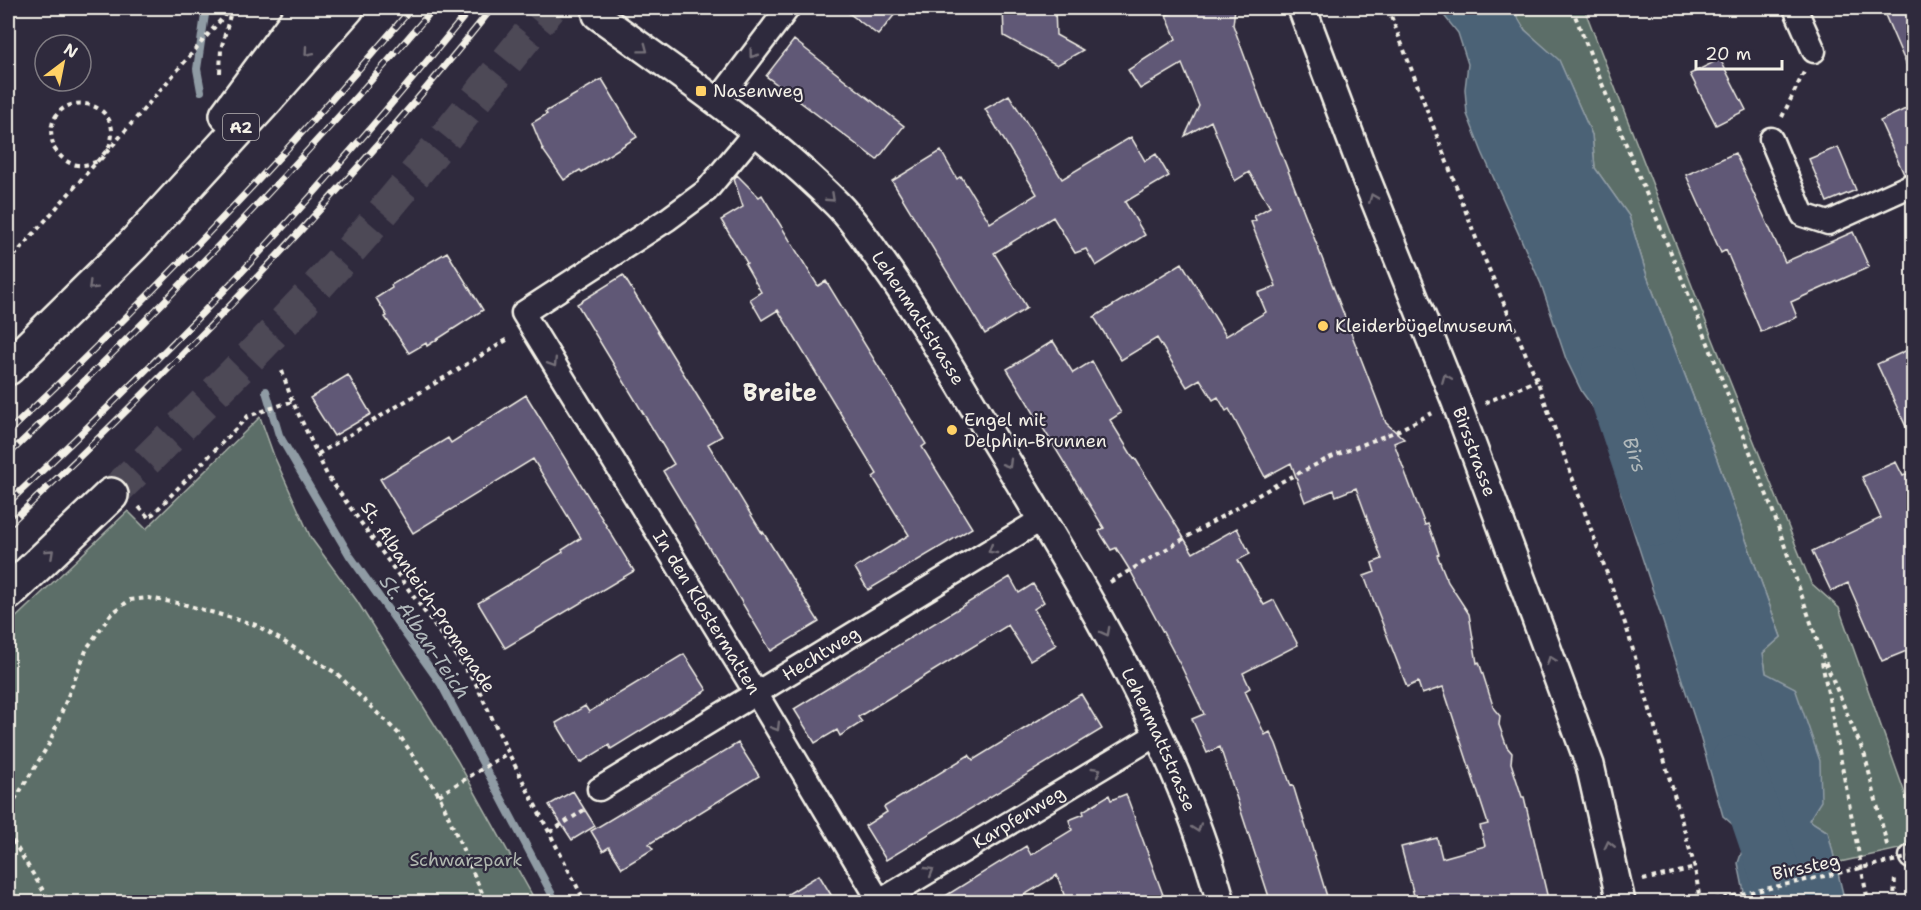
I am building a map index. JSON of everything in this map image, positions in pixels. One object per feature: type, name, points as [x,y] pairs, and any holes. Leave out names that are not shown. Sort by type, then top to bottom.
[{"type":"highway","points":[[133,245],[306,8]]},
{"type":"highway","name":"A2","points":[[8,368],[133,245],[347,8]]},
{"type":"highway","points":[[8,593],[125,501]]},
{"type":"street","points":[[717,103],[788,8]]},
{"type":"street","name":"Birsstrasse","points":[[1302,8],[1364,173],[1456,402],[1590,765],[1622,903]]},
{"type":"street","points":[[1795,8],[1814,51]]},
{"type":"street","name":"Lehenmattstrasse","points":[[597,15],[788,158],[839,206],[865,238],[910,302],[1087,596],[1159,734],[1208,858],[1221,903]]},
{"type":"street","points":[[526,320],[706,191],[755,132]]},
{"type":"street","points":[[1771,139],[1803,215],[1828,223],[1914,184]]},
{"type":"street","name":"In den Klostermatten","points":[[526,320],[756,693],[880,902]]},
{"type":"street","name":"Hechtweg","points":[[599,789],[1042,519]]},
{"type":"street","name":"Karpfenweg","points":[[880,902],[1159,734]]},
{"type":"path","points":[[8,262],[108,149],[111,141],[110,121],[103,111],[92,105],[80,103],[68,106],[58,114],[52,124],[51,137],[60,157],[79,166],[87,166],[100,160],[231,8]]},
{"type":"path","points":[[220,73],[221,49],[231,8]]},
{"type":"path","points":[[1388,8],[1479,246],[1537,380],[1627,629],[1695,868],[1700,903]]},
{"type":"path","points":[[1572,8],[1697,315],[1767,495],[1821,652],[1865,756],[1896,878],[1894,903]]},
{"type":"path","points":[[1771,139],[1814,51]]},
{"type":"path","points":[[318,454],[526,320]]},
{"type":"path","name":"St. Albanteich-Promenade","points":[[282,371],[293,401],[327,475],[476,684],[585,903]]},
{"type":"path","points":[[1483,404],[1537,380]]},
{"type":"path","points":[[125,501],[149,518],[248,416],[293,401]]},
{"type":"path","points":[[1087,596],[1181,538],[1279,483],[1331,457],[1397,431],[1456,402]]},
{"type":"path","points":[[8,826],[14,801],[49,744],[87,648],[111,614],[130,600],[148,597],[183,604],[256,625],[336,673],[398,734],[439,795],[486,903]]},
{"type":"path","points":[[1821,652],[1868,903]]},
{"type":"path","points":[[439,795],[508,752]]},
{"type":"path","points":[[550,832],[601,800],[599,789]]},
{"type":"path","points":[[8,833],[50,903]]},
{"type":"path","name":"Birssteg","points":[[1706,903],[1912,857]]},
{"type":"path","points":[[1646,879],[1695,868]]},
{"type":"green space","points":[[1512,8],[1584,8],[1708,327],[1811,583],[1839,608],[1913,816],[1913,846],[1835,863],[1828,832],[1808,820],[1766,673],[1763,653],[1781,637],[1714,451],[1647,276],[1629,216],[1595,168],[1592,135],[1559,61],[1525,30]]},
{"type":"green space","name":"Schwarzpark","points":[[260,417],[274,456],[311,538],[357,601],[457,760],[536,902],[8,902],[8,625],[128,511],[146,529]]},
{"type":"water","points":[[1438,8],[1512,8],[1525,30],[1559,60],[1592,135],[1595,168],[1629,216],[1647,276],[1714,451],[1781,637],[1763,653],[1766,673],[1795,688],[1820,761],[1821,801],[1809,820],[1828,832],[1845,902],[1746,902],[1738,863],[1742,851],[1755,848],[1777,837],[1771,824],[1738,829],[1723,816],[1697,726],[1621,493],[1615,461],[1652,450],[1653,433],[1615,438],[1582,392],[1566,359],[1541,284],[1467,114],[1465,89],[1468,64],[1458,33]]},
{"type":"building","points":[[842,8],[900,8],[878,35]]},
{"type":"building","points":[[1003,8],[1055,8],[1056,35],[1083,50],[1057,65],[1004,36]]},
{"type":"building","points":[[1185,8],[1235,8],[1233,25],[1261,101],[1386,423],[1404,439],[1394,443],[1425,525],[1428,524],[1439,554],[1437,555],[1448,582],[1469,614],[1477,663],[1479,662],[1494,709],[1500,716],[1499,725],[1507,747],[1512,753],[1511,763],[1522,797],[1524,797],[1549,903],[1416,903],[1401,847],[1437,838],[1442,858],[1485,846],[1480,826],[1488,824],[1443,687],[1422,694],[1418,682],[1407,687],[1364,576],[1375,572],[1372,563],[1382,559],[1356,488],[1336,496],[1334,490],[1305,502],[1291,463],[1265,477],[1229,409],[1226,411],[1218,397],[1213,400],[1200,379],[1187,387],[1157,338],[1121,360],[1094,317],[1182,263],[1226,336],[1266,312],[1258,293],[1276,286],[1251,222],[1256,220],[1254,216],[1270,207],[1249,172],[1235,181],[1211,121],[1185,136],[1199,106],[1182,64],[1140,89],[1128,70],[1176,39],[1166,15]]},
{"type":"building","points":[[1882,8],[1914,8],[1914,82]]},
{"type":"building","points":[[794,40],[904,126],[877,160],[766,76]]},
{"type":"building","points":[[1720,59],[1746,110],[1716,125],[1690,74]]},
{"type":"building","points":[[602,79],[637,137],[582,172],[580,170],[564,180],[543,150],[532,123],[547,114],[545,112]]},
{"type":"building","points":[[1009,95],[1062,179],[1131,137],[1145,161],[1156,154],[1169,176],[1125,202],[1145,235],[1096,266],[1086,249],[1075,253],[1053,217],[994,253],[1027,308],[985,334],[892,181],[941,151],[957,179],[961,176],[990,223],[1037,194],[985,109]]},
{"type":"building","points":[[1914,105],[1914,171],[1904,174],[1880,121]]},
{"type":"building","points":[[1838,147],[1856,190],[1827,202],[1809,159]]},
{"type":"building","points":[[1735,153],[1785,262],[1853,232],[1869,267],[1791,302],[1797,317],[1761,332],[1726,250],[1721,253],[1686,175]]},
{"type":"building","points":[[737,175],[759,197],[762,195],[818,286],[826,281],[926,444],[922,447],[972,528],[868,590],[855,568],[909,535],[873,477],[877,474],[778,310],[762,320],[750,299],[761,292],[745,264],[747,263],[721,220],[743,207],[734,179]]},
{"type":"building","points":[[447,252],[483,310],[427,346],[426,343],[409,353],[385,317],[387,316],[376,298],[392,288],[391,285]]},
{"type":"building","points":[[623,275],[722,436],[708,444],[819,622],[771,651],[663,471],[674,464],[577,304]]},
{"type":"building","points":[[1053,341],[1073,373],[1092,361],[1121,413],[1110,420],[1193,553],[1237,528],[1250,554],[1238,560],[1264,605],[1274,600],[1298,645],[1243,673],[1250,688],[1245,691],[1265,735],[1270,732],[1291,786],[1293,785],[1329,903],[1271,903],[1220,747],[1207,753],[1192,719],[1204,714],[1182,668],[1131,572],[1116,548],[1111,550],[1099,531],[1104,528],[1007,369]]},
{"type":"building","points":[[1914,347],[1914,444],[1877,364]]},
{"type":"building","points":[[348,375],[371,414],[334,436],[310,398]]},
{"type":"building","points":[[526,395],[634,571],[505,648],[478,603],[563,552],[562,550],[581,538],[533,459],[413,533],[380,479],[448,438],[451,443]]},
{"type":"building","points":[[1896,462],[1903,476],[1914,471],[1914,648],[1882,661],[1848,583],[1831,591],[1812,551],[1881,518],[1862,477]]},
{"type":"building","points":[[1010,577],[1019,593],[1033,584],[1044,602],[1034,609],[1056,645],[1030,660],[1008,625],[858,717],[862,722],[840,736],[837,730],[815,743],[794,709]]},
{"type":"building","points":[[684,654],[707,690],[611,749],[609,745],[580,763],[556,723],[585,706],[589,712]]},
{"type":"building","points":[[1081,694],[1102,729],[886,860],[865,826],[887,812],[884,807],[969,755],[973,760]]},
{"type":"building","points":[[738,743],[759,776],[649,844],[653,849],[622,868],[609,847],[603,851],[591,831]]},
{"type":"building","points":[[573,791],[595,826],[572,840],[549,805]]},
{"type":"building","points":[[1126,794],[1166,903],[1067,903],[1057,875],[1011,903],[934,903],[1026,846],[1031,855],[1072,830],[1069,820],[1084,814],[1083,811],[1109,795],[1111,800]]},
{"type":"building","points":[[819,875],[836,903],[773,903]]},
{"type":"waterway","name":"St. Alban-Teich","points":[[201,91],[197,69],[206,8]]},
{"type":"waterway","name":"Birs","points":[[1607,371],[1657,521]]},
{"type":"waterway","name":"St. Alban-Teich","points":[[266,391],[279,435],[350,556],[441,684],[556,902]]},
{"type":"waterway","name":"Birs","points":[[1737,761],[1785,902]]},
{"type":"tunnel","points":[[111,495],[241,366],[336,266],[413,177],[550,8]]},
{"type":"railway","points":[[8,432],[216,225],[412,8]]},
{"type":"railway","points":[[8,455],[227,237],[332,124],[434,8]]},
{"type":"railway","points":[[8,503],[138,378],[290,220],[395,100],[471,8]]},
{"type":"railway","points":[[8,525],[136,402],[320,210],[379,144],[492,8]]},
{"type":"place","name":"Nasenweg","points":[[701,91]]},
{"type":"place","name":"Kleiderbügelmuseum","points":[[1323,326]]},
{"type":"place","name":"Engel mit Delphin-Brunnen","points":[[952,430]]},
{"type":"district","name":"Breite","points":[[780,393]]}]
